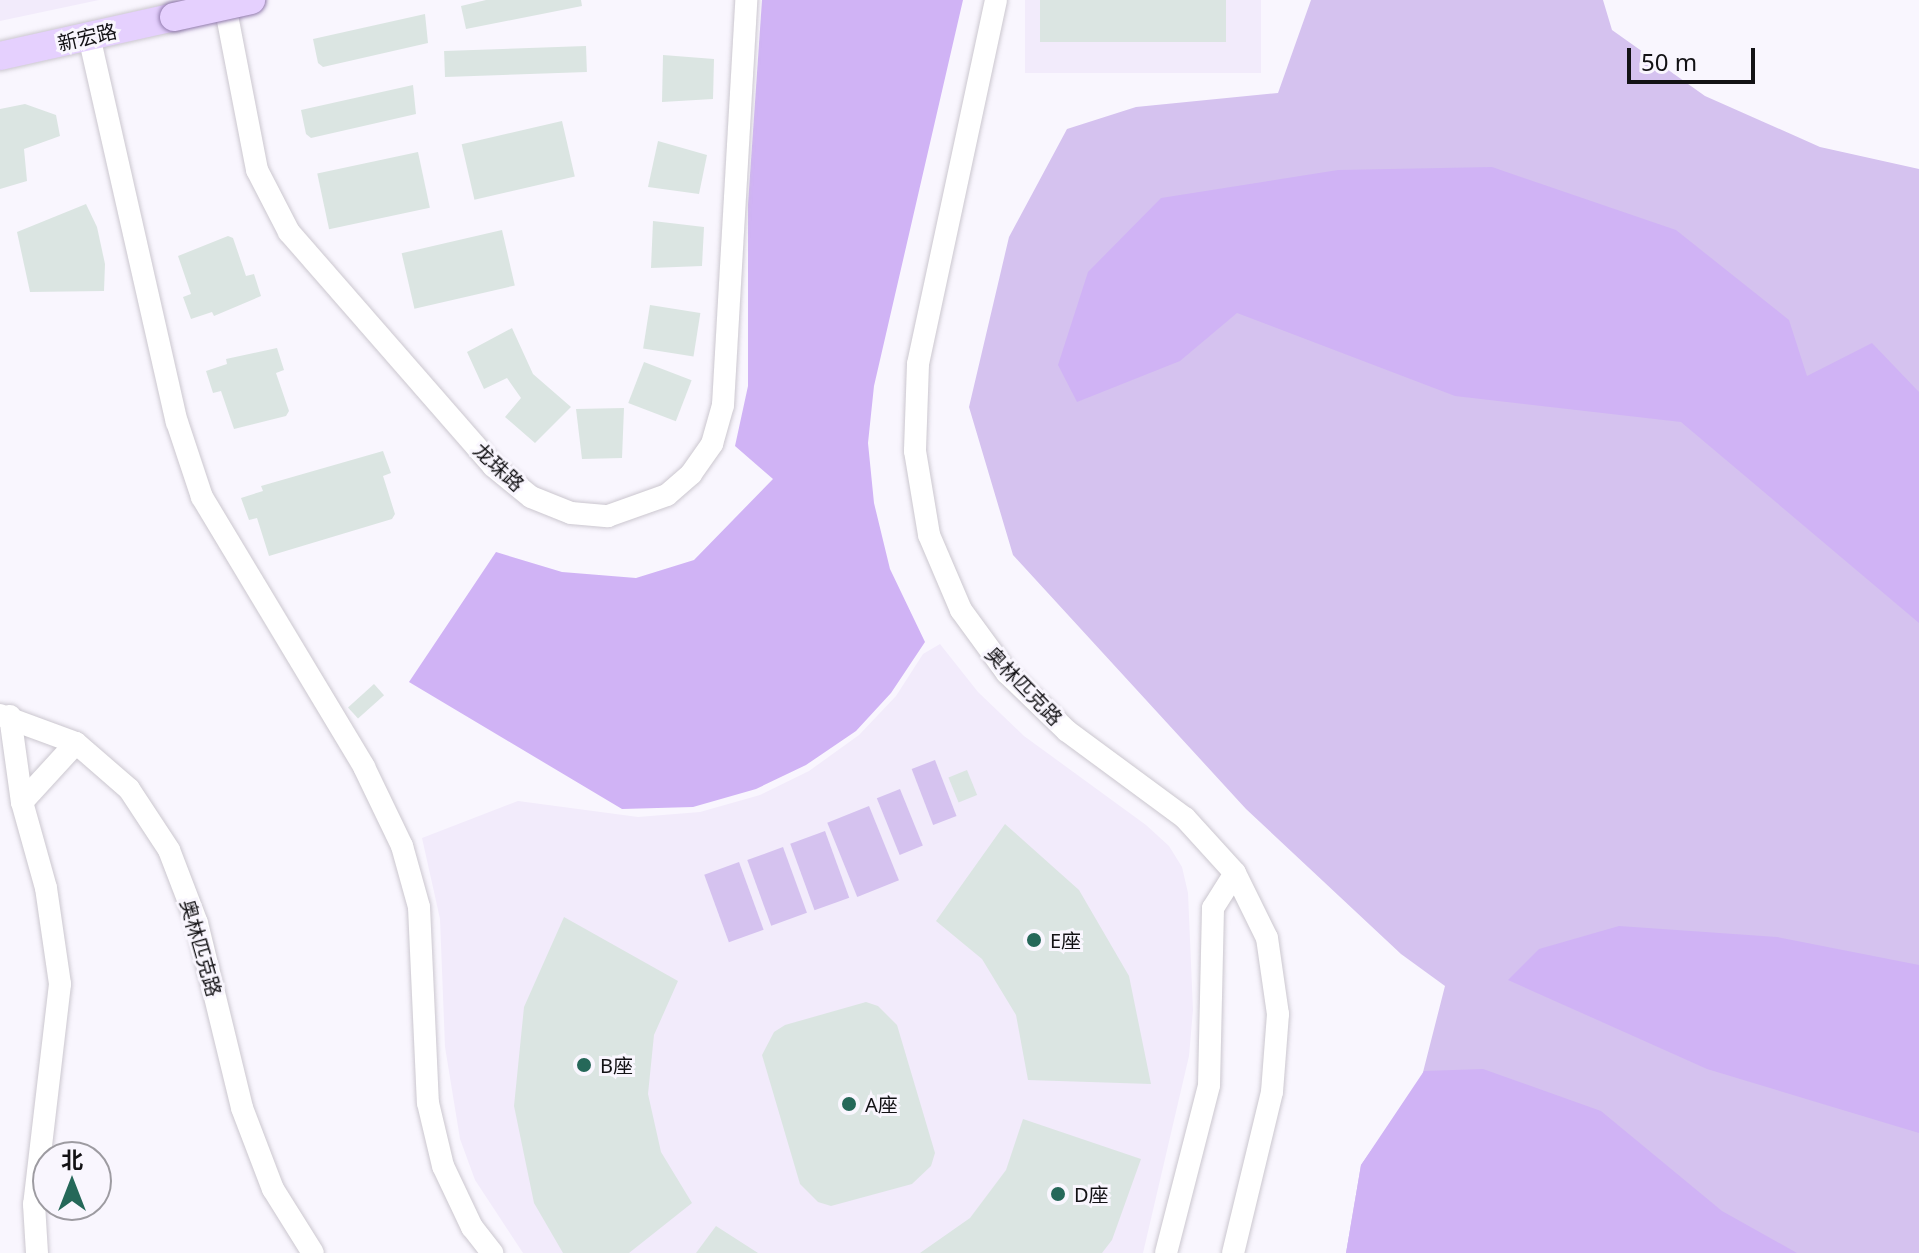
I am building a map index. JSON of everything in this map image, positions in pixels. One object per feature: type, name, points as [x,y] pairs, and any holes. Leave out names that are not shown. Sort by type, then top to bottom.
[{"type":"main road","name":"新宏路","points":[[0,56],[251,0]]},
{"type":"street","name":"龙珠路","points":[[224,0],[257,170],[289,232],[493,466],[531,497],[571,513],[608,516],[667,495],[691,474],[712,444],[723,405],[746,0]]},
{"type":"street","name":"奥林匹克路","points":[[996,0],[918,364],[915,451],[929,535],[961,610],[1007,673],[1067,731],[1185,818],[1235,873],[1267,938],[1278,1014],[1272,1092],[1233,1253]]},
{"type":"street","points":[[89,36],[177,422],[202,497],[364,767],[402,846],[419,907],[428,1103],[443,1166],[472,1227],[492,1253]]},
{"type":"street","name":"奥林匹克路","points":[[5,716],[76,743],[129,789],[169,850],[197,923],[242,1108],[273,1189],[313,1253]]},
{"type":"street","points":[[5,716],[22,802],[46,888],[60,984],[34,1204],[37,1253]]},
{"type":"street","points":[[22,802],[76,743]]},
{"type":"street","points":[[1166,1253],[1209,1085],[1213,908],[1235,873]]},
{"type":"shaded area","points":[[0,0],[99,0],[0,21]]},
{"type":"shaded area","points":[[762,0],[963,0],[874,386],[868,443],[874,503],[890,569],[925,642],[891,693],[856,731],[806,765],[756,789],[693,807],[622,809],[409,682],[496,552],[562,572],[636,578],[694,560],[773,479],[735,446],[748,386],[748,204]]},
{"type":"shaded area","points":[[1025,0],[1261,0],[1261,73],[1025,73]]},
{"type":"shaded area","points":[[1311,0],[1603,0],[1612,30],[1705,96],[1820,147],[1919,169],[1919,1253],[1346,1253],[1361,1165],[1421,1080],[1445,986],[1401,954],[1246,809],[1013,555],[969,407],[1009,237],[1067,129],[1136,107],[1278,93]]},
{"type":"shaded area","points":[[1492,167],[1676,230],[1789,320],[1807,376],[1872,343],[1919,392],[1919,623],[1681,422],[1455,396],[1237,313],[1180,361],[1077,402],[1058,365],[1088,272],[1161,198],[1338,170]]},
{"type":"shaded area","points":[[940,644],[978,692],[1024,736],[1146,825],[1169,846],[1182,867],[1188,893],[1193,1010],[1189,1056],[1143,1253],[523,1253],[475,1180],[460,1139],[445,1047],[440,919],[422,838],[518,801],[638,817],[700,812],[760,795],[809,771],[859,735],[896,696],[923,654]]},
{"type":"shaded area","points":[[935,760],[957,816],[933,825],[912,769]]},
{"type":"shaded area","points":[[900,789],[923,846],[900,855],[877,798]]},
{"type":"shaded area","points":[[869,806],[899,880],[857,897],[827,823]]},
{"type":"shaded area","points":[[825,831],[849,898],[815,910],[790,844]]},
{"type":"shaded area","points":[[783,847],[807,913],[771,926],[747,860]]},
{"type":"shaded area","points":[[739,862],[764,930],[729,942],[704,875]]},
{"type":"shaded area","points":[[1619,926],[1777,937],[1919,965],[1919,1133],[1707,1069],[1508,980],[1539,949]]},
{"type":"shaded area","points":[[1483,1069],[1601,1111],[1722,1211],[1797,1253],[1346,1253],[1361,1165],[1424,1071]]},
{"type":"building","points":[[486,0],[581,0],[582,6],[466,29],[461,6]]},
{"type":"building","points":[[1040,0],[1226,0],[1226,42],[1040,42]]},
{"type":"building","points":[[425,14],[428,43],[323,67],[318,63],[313,39]]},
{"type":"building","points":[[586,46],[587,72],[445,77],[444,51]]},
{"type":"building","points":[[663,55],[714,59],[713,99],[662,102]]},
{"type":"building","points":[[413,85],[416,114],[311,138],[306,134],[301,110]]},
{"type":"building","points":[[25,104],[56,115],[60,136],[24,149],[27,181],[0,189],[0,109]]},
{"type":"building","points":[[562,121],[575,177],[474,200],[462,144]]},
{"type":"building","points":[[658,141],[707,155],[699,194],[648,187]]},
{"type":"building","points":[[418,152],[430,208],[329,229],[317,173]]},
{"type":"building","points":[[86,204],[97,227],[105,264],[104,291],[30,292],[17,232]]},
{"type":"building","points":[[653,221],[704,227],[702,266],[651,268]]},
{"type":"building","points":[[502,230],[515,286],[414,309],[402,253]]},
{"type":"building","points":[[228,236],[233,238],[246,276],[254,274],[261,296],[214,316],[212,312],[191,319],[183,297],[191,294],[178,256]]},
{"type":"building","points":[[650,305],[700,313],[693,356],[643,348]]},
{"type":"building","points":[[512,328],[533,374],[571,407],[535,443],[505,417],[521,398],[507,378],[484,389],[467,352]]},
{"type":"building","points":[[277,348],[284,370],[276,373],[289,411],[286,416],[234,429],[221,391],[213,393],[206,371],[227,364],[226,359]]},
{"type":"building","points":[[644,362],[692,380],[676,421],[628,403]]},
{"type":"building","points":[[624,408],[622,458],[582,459],[576,409]]},
{"type":"building","points":[[383,451],[391,473],[383,476],[395,514],[392,519],[269,556],[257,518],[249,520],[241,498],[263,491],[261,486]]},
{"type":"building","points":[[374,684],[384,695],[358,719],[348,707]]},
{"type":"building","points":[[967,770],[977,795],[959,803],[948,777]]},
{"type":"building","name":"E座","points":[[1005,824],[1079,890],[1129,976],[1151,1084],[1028,1080],[1016,1015],[982,959],[936,921]]},
{"type":"building","name":"B座","points":[[564,917],[678,981],[654,1035],[648,1094],[661,1152],[692,1203],[629,1253],[563,1253],[534,1203],[514,1106],[524,1007]]},
{"type":"building","name":"A座","points":[[866,1002],[878,1006],[897,1025],[935,1153],[931,1166],[912,1184],[831,1206],[818,1202],[800,1184],[762,1055],[774,1032],[785,1025]]},
{"type":"building","name":"D座","points":[[1023,1119],[1141,1159],[1112,1240],[1102,1253],[920,1253],[970,1218],[1006,1170]]},
{"type":"building","points":[[716,1226],[758,1253],[696,1253]]},
{"type":"place","name":"E座","points":[[1034,940]]},
{"type":"place","name":"B座","points":[[584,1065]]},
{"type":"place","name":"A座","points":[[849,1104]]},
{"type":"place","name":"D座","points":[[1058,1194]]}]
